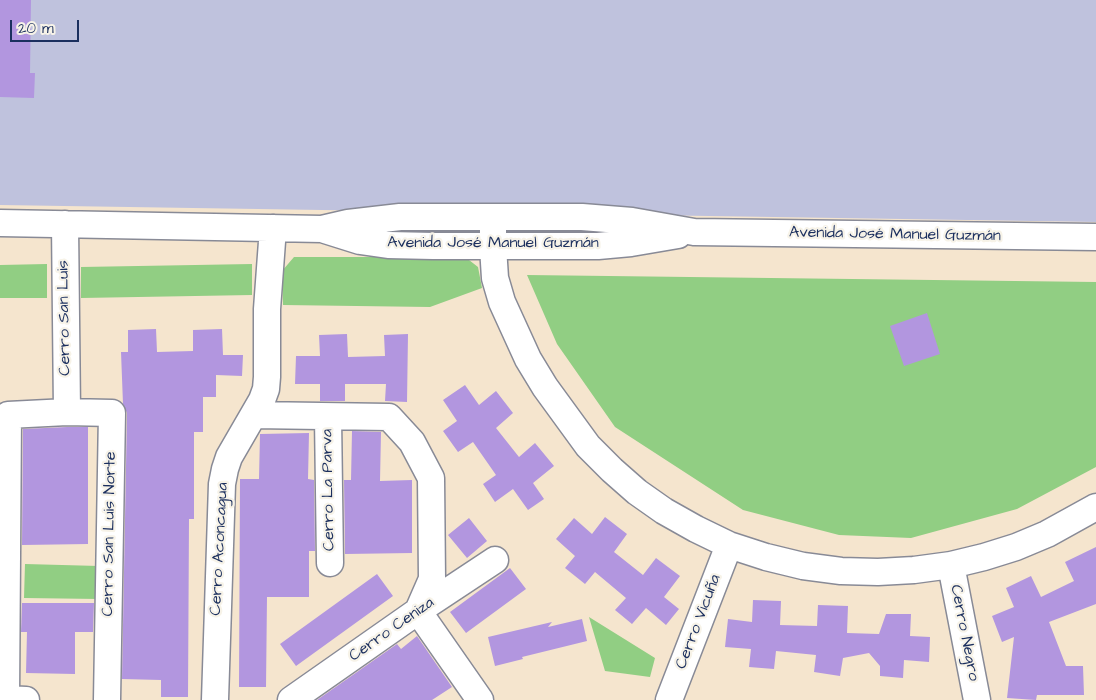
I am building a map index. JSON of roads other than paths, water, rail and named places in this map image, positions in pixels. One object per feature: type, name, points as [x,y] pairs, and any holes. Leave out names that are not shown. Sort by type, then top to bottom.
[{"type":"street","name":"Avenida José Manuel Guzmán","points":[[0,223],[322,229],[348,223],[400,217],[493,217],[607,219],[664,226],[694,232],[1096,237]]},
{"type":"street","points":[[493,217],[495,278],[502,302],[513,329],[545,387],[588,446],[612,470],[664,511],[696,529],[729,544],[766,557],[803,566],[841,571],[878,572],[914,570],[951,565],[1016,547],[1047,534],[1096,506]]},
{"type":"street","name":"Cerro San Luis","points":[[64,224],[66,412]]},
{"type":"street","name":"Cerro Aconcagua","points":[[215,700],[222,484],[224,469],[229,457],[262,400],[267,377],[266,309],[273,228]]},
{"type":"street","name":"Avenida José Manuel Guzmán","points":[[322,229],[360,241],[388,245],[493,247],[598,246],[631,243],[694,232]]},
{"type":"street","points":[[16,700],[3,586],[8,415],[66,412]]},
{"type":"street","name":"Cerro San Luis Norte","points":[[66,412],[112,413],[107,700]]},
{"type":"street","points":[[254,415],[389,417],[412,442],[432,478],[432,579],[418,611],[480,700]]},
{"type":"street","name":"Cerro La Parva","points":[[328,417],[330,563]]},
{"type":"street","name":"Cerro Vicuña","points":[[669,700],[729,544]]},
{"type":"street","name":"Cerro Ceniza","points":[[290,700],[495,560]]},
{"type":"street","name":"Cerro Negro","points":[[951,565],[978,700]]}]
